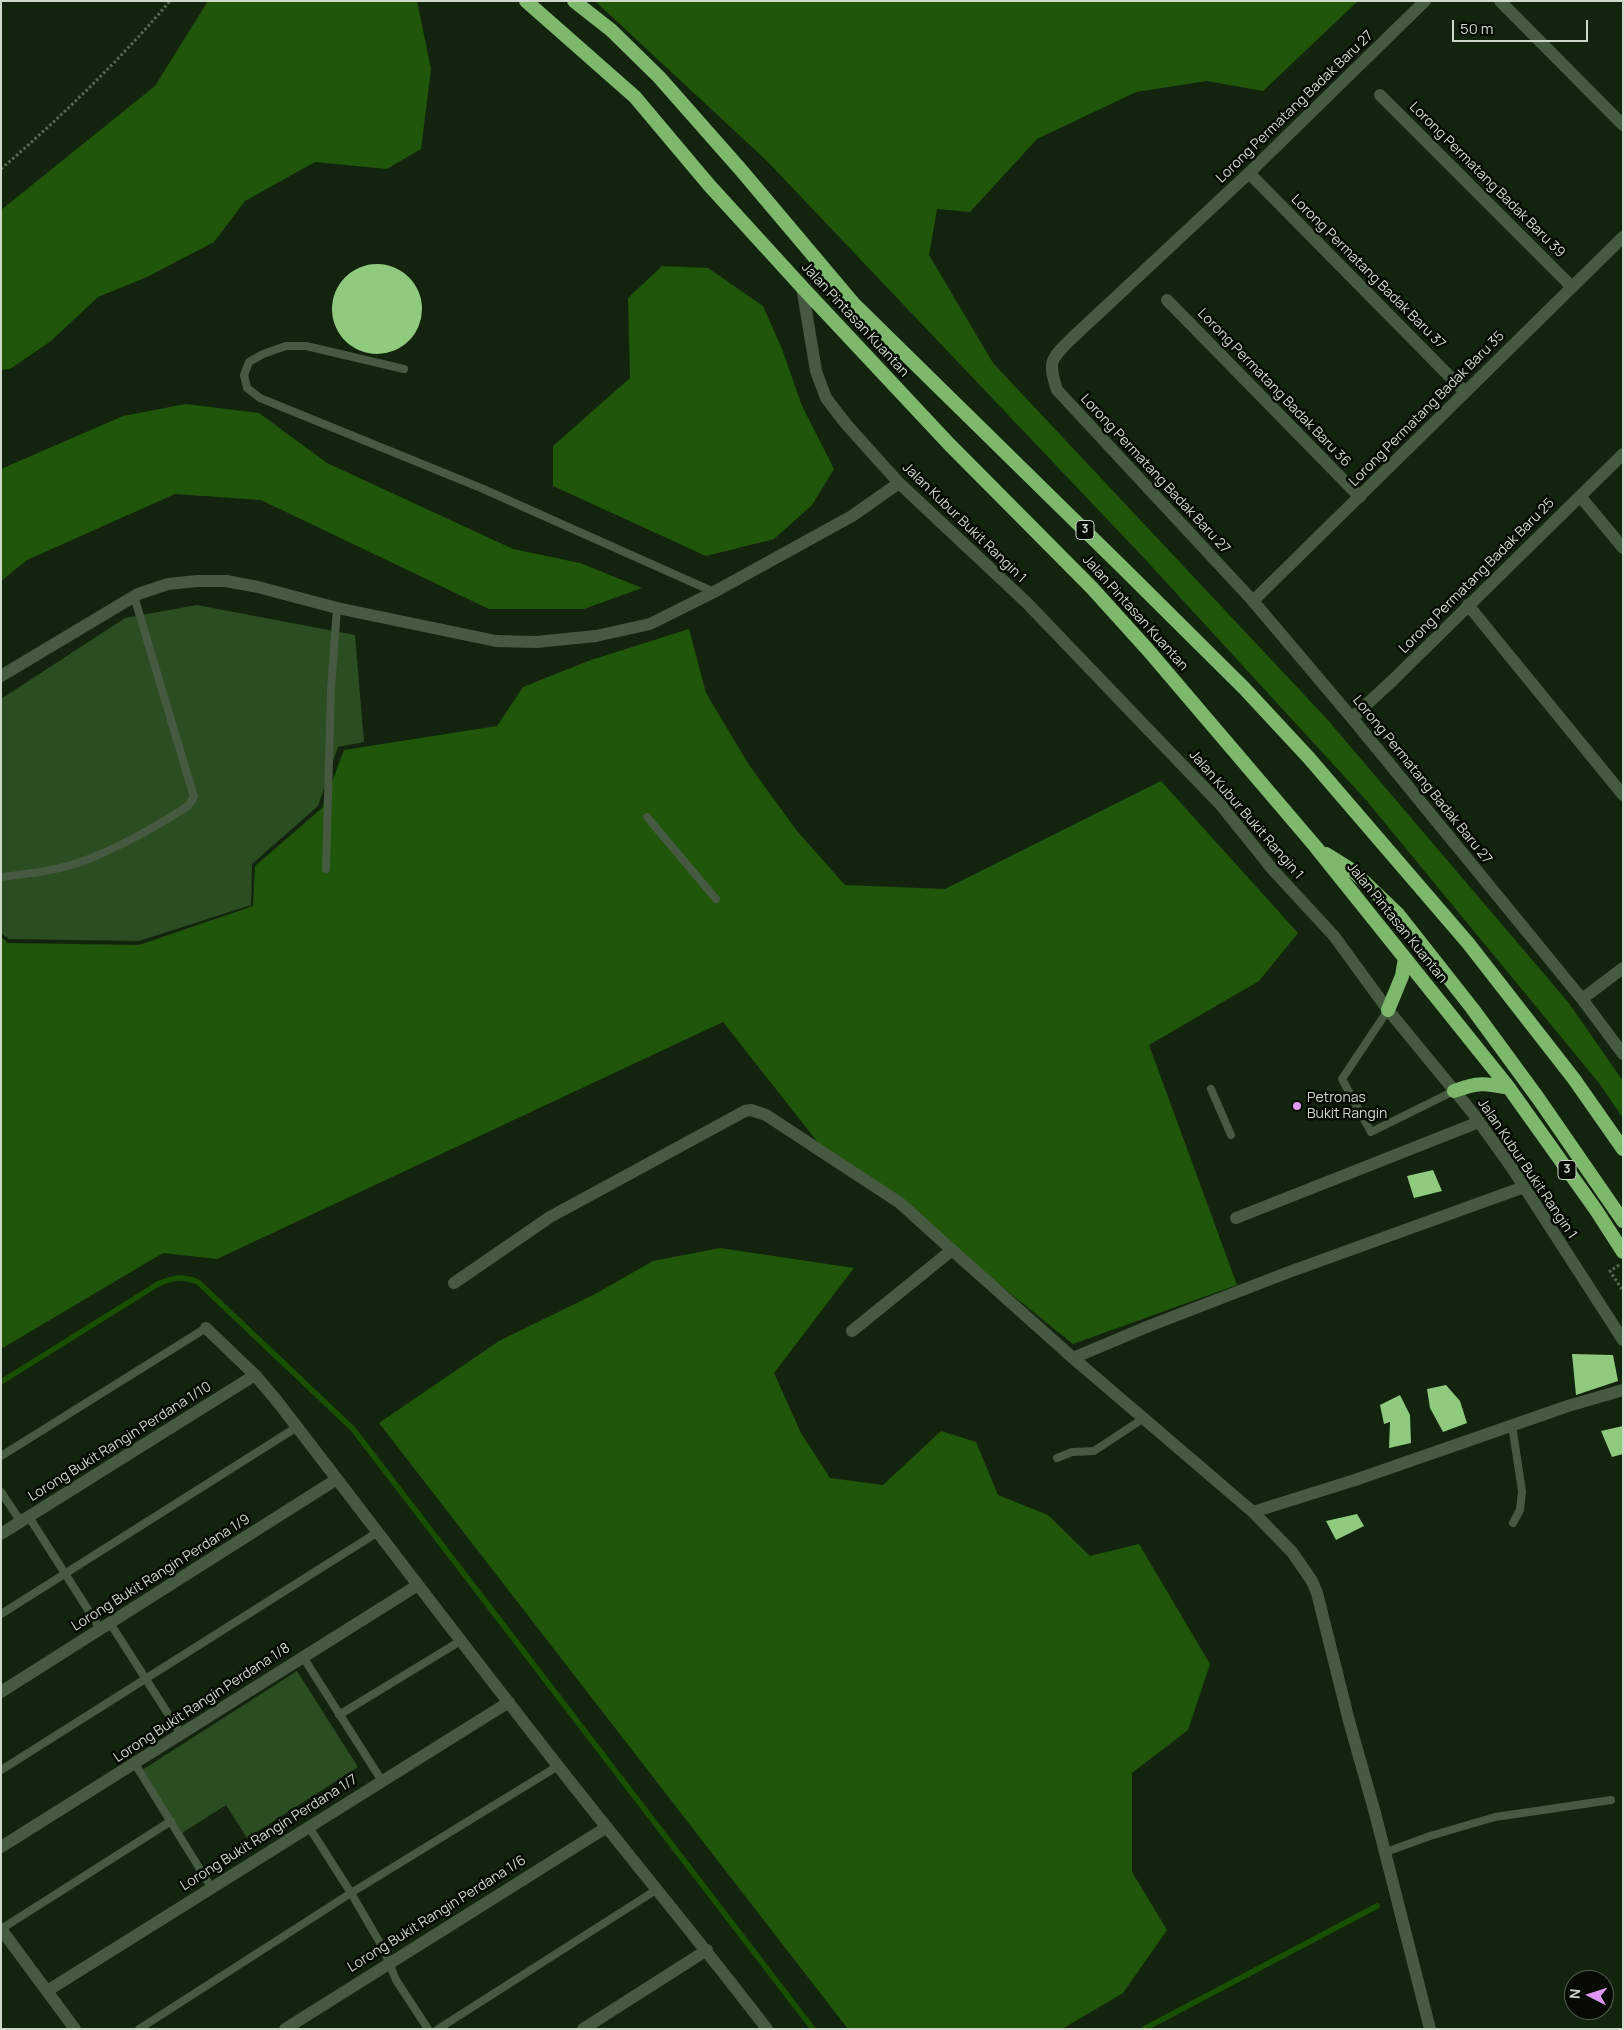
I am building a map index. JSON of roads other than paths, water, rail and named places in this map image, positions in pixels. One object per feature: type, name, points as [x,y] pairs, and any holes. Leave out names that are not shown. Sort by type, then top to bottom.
[{"type":"highway","name":"Jalan Pintasan Kuantan","points":[[526,1],[636,97],[709,185],[802,287],[949,444],[1092,588],[1206,717],[1315,846],[1510,1088],[1596,1210],[1623,1252]]},
{"type":"highway","name":"Jalan Pintasan Kuantan","points":[[574,1],[611,30],[659,77],[741,170],[854,304],[1244,688],[1303,751],[1468,943],[1574,1078],[1623,1149]]},
{"type":"highway","points":[[1315,846],[1352,871],[1398,914],[1472,1008],[1538,1098],[1623,1221]]},
{"type":"highway","points":[[1388,1010],[1402,976],[1405,958]]},
{"type":"highway","points":[[1454,1091],[1473,1084],[1488,1083],[1510,1088]]},
{"type":"street","name":"Lorong Permatang Badak Baru 27","points":[[1425,1],[1249,173],[1070,340],[1053,357],[1051,372],[1057,390],[1252,601],[1352,718],[1582,999],[1623,1054]]},
{"type":"street","points":[[1500,1],[1623,126]]},
{"type":"street","name":"Lorong Permatang Badak Baru 39","points":[[1380,95],[1572,287]]},
{"type":"street","name":"Lorong Permatang Badak Baru 37","points":[[1249,173],[1465,392]]},
{"type":"street","name":"Lorong Permatang Badak Baru 35","points":[[1252,601],[1623,237]]},
{"type":"street","name":"Jalan Kubur Bukit Rangin 1","points":[[802,287],[816,371],[826,398],[846,424],[899,483],[1027,603],[1220,804],[1273,870],[1334,936],[1388,1010],[1479,1122],[1524,1187],[1623,1340]]},
{"type":"street","name":"Lorong Permatang Badak Baru 36","points":[[1167,300],[1360,497]]},
{"type":"street","name":"Lorong Permatang Badak Baru 25","points":[[1352,718],[1623,454]]},
{"type":"street","points":[[1,676],[134,596],[168,584],[196,581],[226,581],[258,586],[337,608],[496,641],[536,642],[596,636],[650,624],[714,592],[852,516],[899,483]]},
{"type":"street","points":[[1580,496],[1623,548]]},
{"type":"street","points":[[1468,605],[1623,795]]},
{"type":"street","points":[[1582,999],[1623,968]]},
{"type":"street","points":[[454,1283],[550,1217],[745,1111],[751,1110],[766,1115],[900,1203],[1073,1358],[1253,1512],[1292,1552],[1312,1580],[1386,1852],[1430,2029]]},
{"type":"street","points":[[1236,1218],[1479,1122]]},
{"type":"street","points":[[1073,1358],[1149,1326],[1289,1272],[1524,1187]]},
{"type":"street","points":[[852,1331],[952,1250]]},
{"type":"street","points":[[206,1328],[255,1374],[558,1766],[656,1890],[707,1950],[767,2029]]},
{"type":"street","name":"Lorong Bukit Rangin Perdana 1/10","points":[[1,1534],[255,1374]]},
{"type":"street","points":[[1253,1512],[1355,1480],[1623,1390]]},
{"type":"street","name":"Lorong Bukit Rangin Perdana 1/9","points":[[1,1692],[337,1479]]},
{"type":"street","name":"Lorong Bukit Rangin Perdana 1/8","points":[[1,1847],[418,1585]]},
{"type":"street","name":"Lorong Bukit Rangin Perdana 1/7","points":[[47,1991],[509,1702]]},
{"type":"street","name":"Lorong Bukit Rangin Perdana 1/6","points":[[285,2029],[388,1962],[607,1827]]},
{"type":"street","points":[[1,1929],[75,2029]]},
{"type":"street","points":[[583,2029],[707,1950]]},
{"type":"lane","points":[[404,369],[306,346],[286,346],[263,354],[250,362],[244,375],[248,388],[260,398],[481,488],[714,592]]},
{"type":"lane","points":[[1,878],[41,872],[77,863],[119,846],[182,810],[188,806],[194,797],[134,596]]},
{"type":"lane","points":[[326,869],[331,696],[337,608]]},
{"type":"lane","points":[[647,817],[716,899]]},
{"type":"lane","points":[[1388,1010],[1342,1080],[1371,1132],[1454,1091]]},
{"type":"lane","points":[[1211,1089],[1231,1136]]},
{"type":"lane","points":[[1,1456],[206,1328]]},
{"type":"lane","points":[[1057,1458],[1072,1452],[1094,1451],[1144,1418]]},
{"type":"lane","points":[[1512,1426],[1522,1491],[1520,1510],[1513,1523]]},
{"type":"lane","points":[[1,1614],[297,1427]]},
{"type":"lane","points":[[1,1492],[25,1519],[64,1574],[106,1626],[146,1680],[181,1734]]},
{"type":"lane","points":[[1,1770],[378,1532]]},
{"type":"lane","points":[[339,1715],[462,1640]]},
{"type":"lane","points":[[302,1657],[382,1781]]},
{"type":"lane","points":[[135,1764],[211,1887]]},
{"type":"lane","points":[[139,2029],[351,1893],[558,1766]]},
{"type":"lane","points":[[1386,1852],[1430,1836],[1495,1817],[1612,1800]]},
{"type":"lane","points":[[1,1929],[171,1821]]},
{"type":"lane","points":[[309,1827],[383,1948],[396,1980],[428,2029]]},
{"type":"lane","points":[[438,2029],[656,1890]]},
{"type":"waterway","points":[[1,1382],[158,1284],[178,1278],[198,1282],[353,1429],[813,2029]]},
{"type":"waterway","points":[[1144,2029],[1377,1906]]},
{"type":"place","name":"Petronas Bukit Rangin","points":[[1297,1106]]}]
